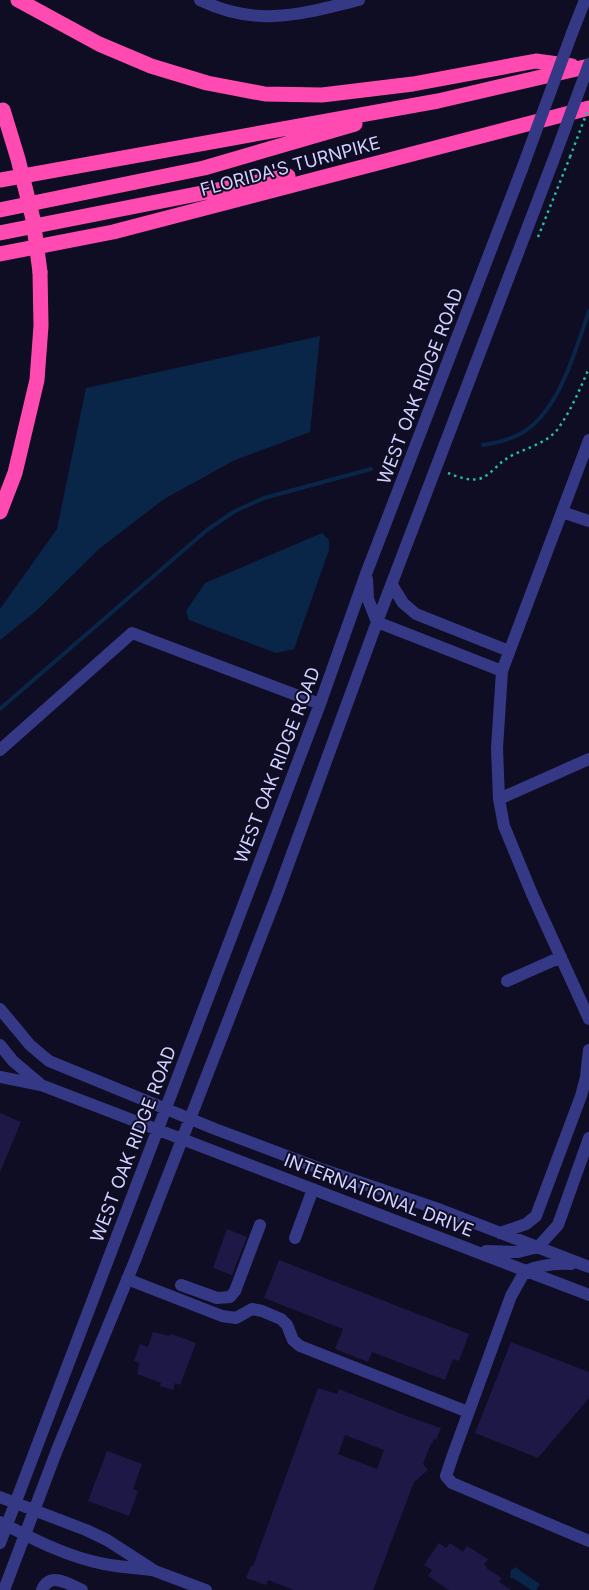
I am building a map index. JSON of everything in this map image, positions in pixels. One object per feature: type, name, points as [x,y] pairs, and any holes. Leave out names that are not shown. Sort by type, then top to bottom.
[{"type":"highway","points":[[18,0],[99,44],[151,66],[207,83],[265,94],[322,95],[413,84],[536,61],[587,66]]},
{"type":"highway","name":"FLORIDA'S TURNPIKE","points":[[0,180],[438,101],[587,66]]},
{"type":"highway","points":[[0,210],[204,168],[438,101]]},
{"type":"highway","points":[[0,512],[15,473],[38,380],[41,326],[40,272],[33,219],[2,105]]},
{"type":"highway","name":"FLORIDA'S TURNPIKE","points":[[0,254],[113,232],[589,107]]},
{"type":"highway","points":[[0,233],[448,144]]},
{"type":"highway","points":[[0,263],[113,232]]},
{"type":"street","points":[[200,0],[215,7],[254,17],[294,15],[359,0]]},
{"type":"street","name":"WEST OAK RIDGE ROAD","points":[[0,1542],[3,1523],[15,1503],[320,704],[366,574],[522,170],[585,0]]},
{"type":"street","points":[[4,1590],[34,1510],[128,1279],[277,895],[377,622],[553,161],[587,66]]},
{"type":"street","points":[[589,440],[502,671],[497,748],[499,799],[504,826],[516,858],[589,1019]]},
{"type":"street","points":[[562,512],[589,521]]},
{"type":"street","points":[[366,574],[368,599],[377,622],[502,671]]},
{"type":"street","points":[[392,586],[403,603],[416,614],[509,651]]},
{"type":"street","points":[[0,750],[132,633],[320,704]]},
{"type":"street","points":[[499,799],[589,758]]},
{"type":"street","points":[[507,981],[560,957]]},
{"type":"street","name":"INTERNATIONAL DRIVE","points":[[0,1008],[30,1045],[49,1061],[324,1170],[441,1210],[588,1266]]},
{"type":"street","points":[[0,1045],[13,1061],[41,1084]]},
{"type":"street","points":[[500,1233],[526,1224],[536,1216],[581,1096],[586,1077],[589,1050]]},
{"type":"street","points":[[0,1076],[41,1084]]},
{"type":"street","name":"INTERNATIONAL DRIVE","points":[[41,1084],[589,1296]]},
{"type":"street","points":[[471,1249],[518,1252],[538,1247],[558,1225],[589,1138]]},
{"type":"street","points":[[295,1238],[313,1189]]},
{"type":"street","points":[[181,1284],[217,1298],[230,1297],[235,1291],[260,1225]]},
{"type":"street","points":[[588,1266],[542,1264],[525,1271],[511,1296],[446,1476],[452,1483],[589,1541]]},
{"type":"street","points":[[128,1279],[222,1316],[236,1318],[252,1310],[262,1311],[281,1319],[287,1325],[293,1340],[300,1346],[468,1412]]},
{"type":"street","points":[[0,1497],[96,1535],[155,1570],[206,1590]]},
{"type":"street","points":[[3,1523],[43,1544],[82,1559],[104,1564],[155,1570]]},
{"type":"street","points":[[42,1590],[50,1580],[60,1576],[95,1590]]},
{"type":"street","points":[[55,1579],[82,1590]]},
{"type":"path","points":[[570,157],[589,107]]},
{"type":"path","points":[[448,473],[471,480],[482,478],[503,461],[556,431],[573,404],[589,368]]},
{"type":"water","points":[[320,336],[310,432],[235,460],[164,499],[99,549],[35,612],[0,640],[0,609],[57,529],[86,388]]},
{"type":"water","points":[[322,533],[329,540],[329,550],[294,649],[276,653],[189,620],[186,611],[205,583]]},
{"type":"water","points":[[517,1567],[540,1584],[536,1590],[531,1590],[510,1578],[511,1570]]},
{"type":"building","points":[[0,1113],[21,1122],[0,1172]]},
{"type":"building","points":[[227,1229],[247,1237],[232,1275],[213,1268]]},
{"type":"building","points":[[279,1260],[469,1334],[459,1361],[453,1359],[445,1380],[372,1352],[368,1362],[335,1349],[343,1329],[264,1298]]},
{"type":"building","points":[[153,1332],[170,1336],[171,1334],[196,1343],[180,1385],[175,1383],[173,1390],[160,1386],[161,1383],[137,1374],[139,1363],[134,1361],[140,1344],[148,1347]]},
{"type":"building","points":[[511,1342],[589,1372],[589,1398],[538,1458],[475,1433]]},
{"type":"building","points":[[318,1388],[337,1394],[339,1389],[441,1428],[436,1440],[434,1439],[431,1443],[423,1464],[428,1470],[414,1482],[373,1590],[294,1590],[268,1580],[266,1585],[246,1578],[251,1566],[253,1566]],"holes":[[[345,1435],[384,1450],[377,1469],[338,1454]]]},
{"type":"building","points":[[107,1451],[142,1464],[133,1489],[138,1491],[129,1516],[88,1501]]},
{"type":"building","points":[[439,1543],[446,1548],[450,1543],[463,1552],[467,1546],[488,1559],[484,1565],[486,1568],[502,1578],[499,1582],[511,1590],[449,1590],[428,1576],[432,1570],[424,1565]]},
{"type":"waterway","points":[[483,445],[502,441],[520,434],[534,424],[545,412],[564,380],[589,311]]},
{"type":"waterway","points":[[0,709],[207,530],[235,511],[264,498],[371,469]]}]
